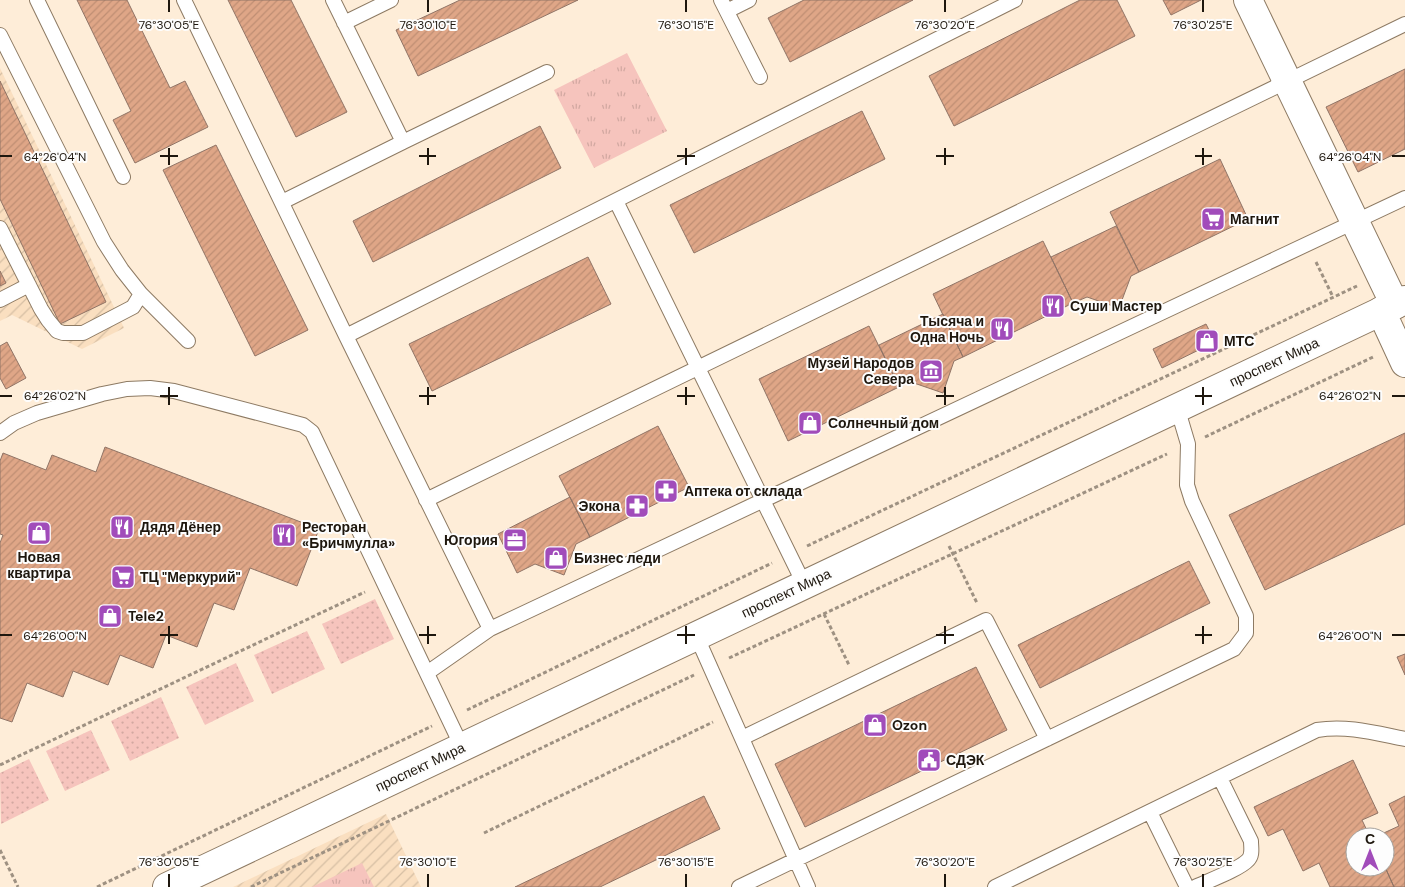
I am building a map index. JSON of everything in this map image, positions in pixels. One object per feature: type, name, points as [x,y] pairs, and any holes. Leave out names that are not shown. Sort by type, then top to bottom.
[{"type":"main road","points":[[1248,0],[1394,305],[1401,354]]},
{"type":"main road","name":"проспект Мира","points":[[167,887],[1394,305]]},
{"type":"lane","points":[[37,0],[123,177]]},
{"type":"lane","points":[[184,0],[490,629]]},
{"type":"lane","points":[[333,0],[403,142]]},
{"type":"lane","points":[[344,22],[391,0]]},
{"type":"lane","points":[[749,0],[724,5],[760,77]]},
{"type":"lane","points":[[346,336],[1015,0]]},
{"type":"lane","points":[[426,500],[1405,24]]},
{"type":"lane","points":[[0,35],[104,242],[122,270],[141,294],[188,341]]},
{"type":"lane","points":[[282,202],[547,72]]},
{"type":"lane","points":[[427,673],[490,629],[1405,198]]},
{"type":"lane","points":[[616,200],[804,584]]},
{"type":"lane","points":[[0,228],[41,309],[52,326],[63,333],[83,333],[124,313],[133,306],[141,294]]},
{"type":"lane","points":[[0,300],[29,286]]},
{"type":"lane","points":[[0,433],[14,423],[38,413],[102,394],[127,389],[150,388],[174,391],[303,425],[312,432],[462,747]]},
{"type":"lane","points":[[739,887],[1234,649],[1246,633],[1246,616],[1192,501],[1187,485],[1188,444],[1177,407]]},
{"type":"lane","points":[[742,738],[986,620],[1047,739]]},
{"type":"lane","points":[[696,635],[808,887]]},
{"type":"lane","points":[[995,887],[1317,730],[1334,727],[1349,728],[1405,739]]},
{"type":"lane","points":[[1196,887],[1249,860],[1252,851],[1251,841],[1220,778]]},
{"type":"lane","points":[[1150,812],[1187,887]]},
{"type":"path","points":[[1315,259],[1333,297]]},
{"type":"path","points":[[97,887],[790,554],[1380,275]]},
{"type":"path","points":[[251,887],[711,667],[1188,444],[1401,354]]},
{"type":"path","points":[[923,491],[986,620]]},
{"type":"path","points":[[0,765],[384,583]]},
{"type":"path","points":[[824,614],[857,682]]},
{"type":"path","points":[[484,833],[732,713]]},
{"type":"path","points":[[0,850],[18,887]]},
{"type":"shaded area","points":[[0,68],[124,328],[82,349],[12,315],[0,321]]},
{"type":"shaded area","points":[[386,814],[421,887],[233,887]]},
{"type":"green space","points":[[627,53],[667,131],[594,168],[554,90]]},
{"type":"green space","points":[[375,599],[394,639],[341,664],[322,624]]},
{"type":"green space","points":[[307,631],[325,669],[272,694],[254,655]]},
{"type":"green space","points":[[236,663],[254,701],[205,725],[186,687]]},
{"type":"green space","points":[[161,697],[179,738],[130,761],[111,721]]},
{"type":"green space","points":[[91,730],[110,770],[65,791],[46,751]]},
{"type":"green space","points":[[29,759],[49,800],[1,824],[0,773]]},
{"type":"green space","points":[[362,863],[374,887],[312,887]]},
{"type":"building","points":[[77,0],[127,0],[170,88],[185,81],[208,127],[135,163],[113,120],[131,111]]},
{"type":"building","points":[[228,0],[291,0],[347,112],[296,137]]},
{"type":"building","points":[[460,0],[578,0],[418,76],[396,30]]},
{"type":"building","points":[[804,0],[913,0],[790,62],[768,18]]},
{"type":"building","points":[[1080,0],[1117,0],[1135,36],[954,126],[929,76]]},
{"type":"building","points":[[1163,0],[1201,0],[1171,15]]},
{"type":"building","points":[[1405,69],[1405,149],[1358,172],[1326,107]]},
{"type":"building","points":[[0,81],[106,302],[60,324],[0,199]]},
{"type":"building","points":[[862,111],[885,159],[694,253],[670,205]]},
{"type":"building","points":[[540,126],[561,168],[373,262],[353,221]]},
{"type":"building","points":[[216,145],[308,330],[255,356],[163,170]]},
{"type":"building","points":[[1220,159],[1248,219],[1139,272],[1110,212]]},
{"type":"building","points":[[1116,226],[1139,272],[1131,276],[1119,308],[1087,297],[1073,303],[1051,257]]},
{"type":"building","points":[[1043,241],[1073,303],[963,357],[933,294]]},
{"type":"building","points":[[588,257],[611,304],[432,391],[409,344]]},
{"type":"building","points":[[0,271],[6,283],[0,286]]},
{"type":"building","points":[[943,314],[963,357],[954,361],[943,393],[911,382],[899,387],[879,345]]},
{"type":"building","points":[[1206,324],[1215,342],[1162,368],[1153,349]]},
{"type":"building","points":[[869,326],[899,387],[788,441],[759,379]]},
{"type":"building","points":[[7,342],[26,378],[6,389],[0,378],[0,346]]},
{"type":"building","points":[[658,426],[689,487],[590,537],[559,476]]},
{"type":"building","points":[[1405,433],[1405,524],[1265,590],[1229,515]]},
{"type":"building","name":"ТЦ \"Меркурий\"","points":[[105,447],[319,529],[297,586],[250,568],[234,610],[214,603],[197,647],[166,635],[153,668],[120,655],[108,685],[73,671],[63,697],[27,683],[12,722],[0,718],[0,543],[3,535],[0,534],[0,461],[3,453],[46,470],[52,455],[96,472]]},
{"type":"building","points":[[570,497],[590,537],[576,544],[564,575],[535,564],[517,573],[498,534]]},
{"type":"building","points":[[1189,561],[1210,603],[1040,688],[1018,645]]},
{"type":"building","points":[[1405,654],[1405,675],[1397,657]]},
{"type":"building","points":[[976,667],[1007,730],[805,827],[775,764]]},
{"type":"building","points":[[1353,760],[1378,813],[1362,820],[1365,827],[1345,827],[1345,877],[1390,877],[1394,887],[1330,887],[1319,863],[1303,871],[1283,829],[1268,836],[1254,807]]},
{"type":"building","points":[[704,796],[720,829],[600,887],[515,887]]},
{"type":"building","points":[[1405,796],[1405,887],[1394,887],[1390,877],[1395,877],[1395,828],[1399,826],[1389,804]]},
{"type":"place","name":"Магнит","points":[[1213,219]]},
{"type":"place","name":"Суши Мастер","points":[[1053,306]]},
{"type":"place","name":"Тысяча и Одна Ночь","points":[[1002,329]]},
{"type":"place","name":"МТС","points":[[1207,341]]},
{"type":"place","name":"Музей Народов Севера","points":[[931,371]]},
{"type":"place","name":"Солнечный дом","points":[[810,423]]},
{"type":"place","name":"Аптека от склада","points":[[666,491]]},
{"type":"place","name":"Экона","points":[[637,506]]},
{"type":"place","name":"Дядя Дёнер","points":[[122,527]]},
{"type":"place","name":"Новая квартира","points":[[39,533]]},
{"type":"place","name":"Ресторан «Бричмулла»","points":[[284,535]]},
{"type":"place","name":"Югория","points":[[515,540]]},
{"type":"place","name":"Бизнес леди","points":[[556,558]]},
{"type":"place","name":"ТЦ \"Меркурий\"","points":[[123,577]]},
{"type":"place","name":"Tele2","points":[[110,616]]},
{"type":"place","name":"Ozon","points":[[875,725]]},
{"type":"place","name":"СДЭК","points":[[929,760]]}]
